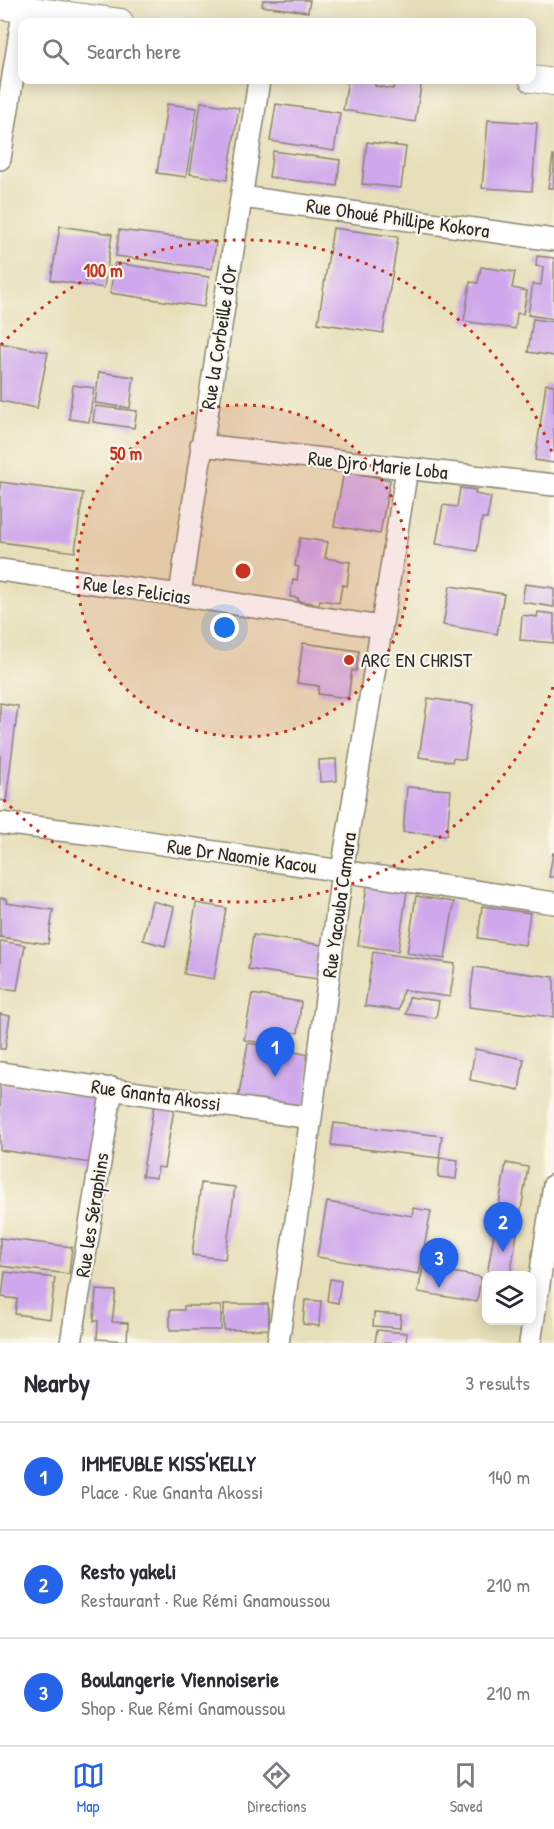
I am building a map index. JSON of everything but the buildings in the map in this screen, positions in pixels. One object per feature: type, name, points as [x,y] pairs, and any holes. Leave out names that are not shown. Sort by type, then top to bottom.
[{"type":"street","points":[[0,159],[16,5],[96,18]]},
{"type":"street","points":[[536,80],[554,82]]},
{"type":"street","name":"Rue la Corbeille d'Or","points":[[180,595],[201,445],[258,84]]},
{"type":"street","name":"Rue Ohoué Phillipe Kokora","points":[[242,197],[554,240]]},
{"type":"street","name":"Rue Djro Marie Loba","points":[[201,445],[554,484]]},
{"type":"street","name":"Rue Yacouba Camara","points":[[278,1343],[311,1118],[342,871],[407,469]]},
{"type":"street","name":"Rue les Felicias","points":[[0,570],[180,595],[380,627]]},
{"type":"street","name":"Rue Dr Naomie Kacou","points":[[0,823],[102,835],[554,903]]},
{"type":"street","name":"Rue Gnanta Akossi","points":[[0,1073],[311,1118]]},
{"type":"street","name":"Rue les Séraphins","points":[[71,1343],[112,1088]]},
{"type":"street","points":[[530,1343],[554,1185]]},
{"type":"place","name":"ARC EN CHRIST","points":[[349,660]]},
{"type":"place","name":"IMMEUBLE KISS'KELLY","points":[[275,1077]]},
{"type":"place","name":"Resto yakeli","points":[[503,1252]]},
{"type":"place","name":"Boulangerie Viennoiserie","points":[[439,1288]]}]
